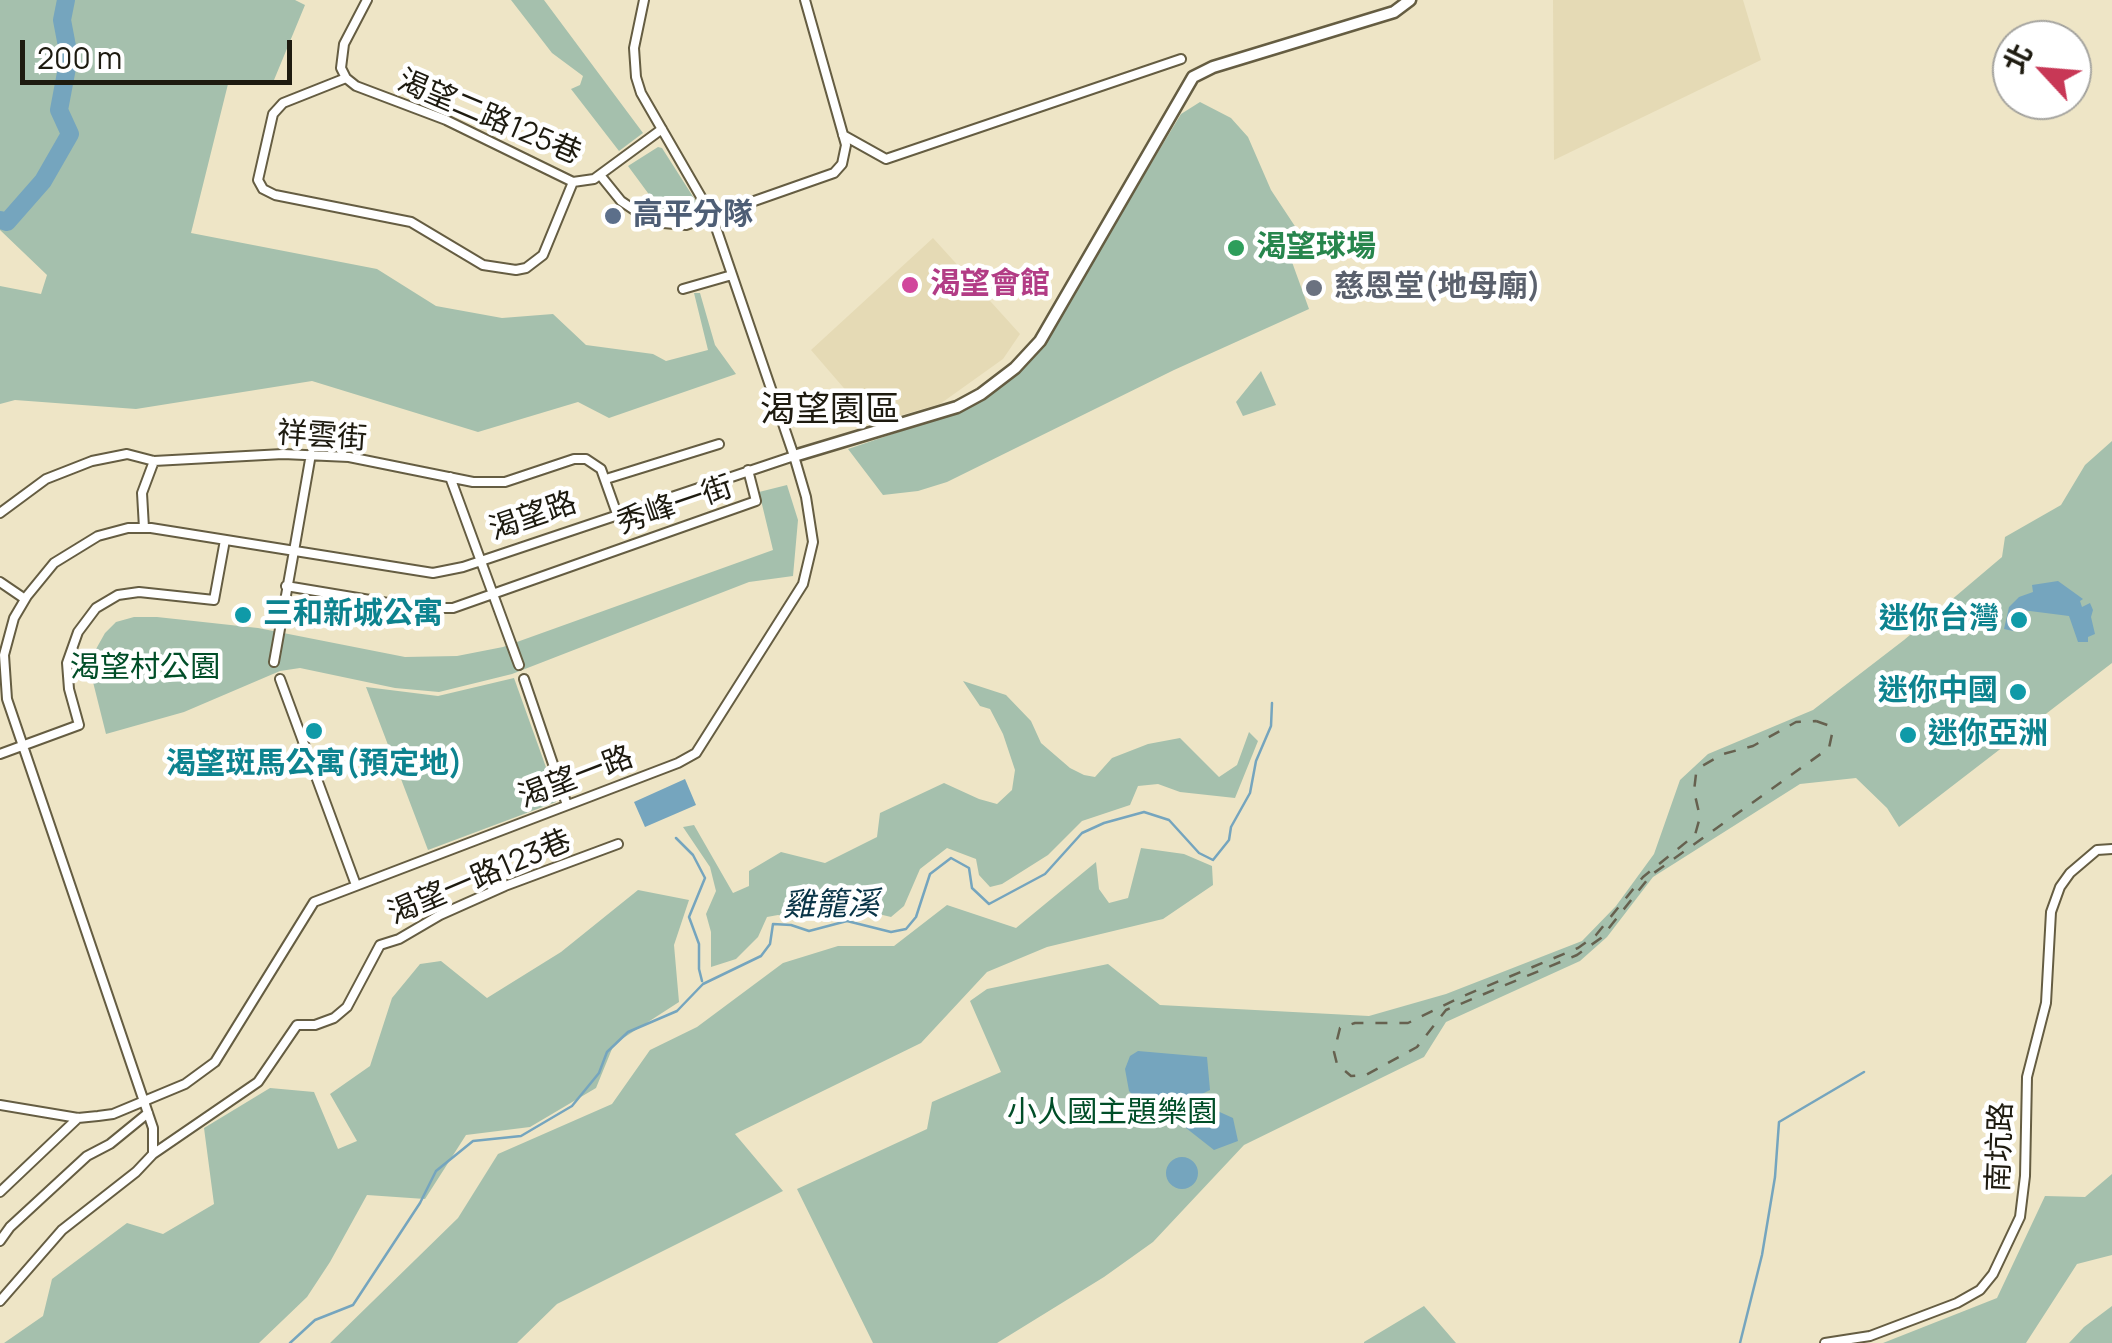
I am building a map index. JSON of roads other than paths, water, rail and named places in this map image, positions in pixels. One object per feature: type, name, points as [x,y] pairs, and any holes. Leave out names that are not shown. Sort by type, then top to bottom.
[{"type":"street","points":[[367,0],[344,44],[341,68],[346,78],[283,103],[273,114],[258,180],[263,189],[275,195],[410,222],[482,265],[516,270],[526,268],[543,255],[573,182]]},
{"type":"street","name":"渴望一路","points":[[0,1104],[78,1118],[113,1114],[185,1084],[215,1062],[308,901],[696,753],[758,650],[804,584],[813,542],[794,456],[712,216],[641,94],[636,77],[634,48],[644,0]]},
{"type":"street","points":[[600,175],[621,201],[652,222],[686,225],[834,173],[846,155],[843,135],[804,0]]},
{"type":"street","name":"渴望路","points":[[153,1154],[153,1128],[148,1112],[7,699],[4,655],[14,618],[25,599],[67,553],[98,536],[144,528],[432,574],[748,470],[957,407],[1015,368],[1040,341],[1193,77],[1213,67],[1394,12],[1410,0]]},
{"type":"street","points":[[843,135],[886,159],[1180,59]]},
{"type":"street","name":"渴望二路125巷","points":[[346,78],[356,86],[446,120],[573,182],[583,183],[600,175],[662,129]]},
{"type":"street","points":[[683,290],[732,275]]},
{"type":"street","points":[[618,514],[606,479],[718,444]]},
{"type":"street","name":"祥雲街","points":[[0,513],[46,479],[92,460],[127,454],[154,461],[311,454],[349,457],[473,482],[505,482],[586,459],[606,479]]},
{"type":"street","points":[[274,662],[311,454]]},
{"type":"street","points":[[144,528],[142,492],[154,461]]},
{"type":"street","name":"秀峰一街","points":[[286,586],[418,608],[454,608],[756,502],[748,470]]},
{"type":"street","points":[[450,477],[519,666]]},
{"type":"street","points":[[0,754],[79,725],[67,663],[78,632],[96,608],[118,596],[139,592],[214,600],[225,540]]},
{"type":"street","points":[[0,582],[25,599]]},
{"type":"street","points":[[524,679],[567,805]]},
{"type":"street","points":[[280,686],[356,885]]},
{"type":"street","points":[[722,692],[726,704]]},
{"type":"street","name":"渴望一路123巷","points":[[0,1301],[62,1230],[153,1154],[258,1082],[297,1025],[315,1025],[334,1018],[347,1006],[380,945],[505,886],[618,844]]},
{"type":"street","name":"南坑路","points":[[1825,1343],[1870,1336],[1957,1303],[1980,1290],[1993,1274],[2020,1218],[2027,1077],[2046,1003],[2051,912],[2070,873],[2097,850],[2112,849]]},
{"type":"street","points":[[0,1241],[10,1227],[87,1156],[110,1144],[148,1112]]},
{"type":"street","points":[[0,1192],[78,1118]]},
{"type":"water","points":[[2058,581],[2083,599],[2082,607],[2090,603],[2095,634],[2088,637],[2088,642],[2078,642],[2069,616],[2022,610],[2013,631],[2004,629],[2009,607],[2019,597],[2033,592],[2032,585]]},
{"type":"water","points":[[685,779],[696,805],[645,827],[634,802]]},
{"type":"water","points":[[1138,1051],[1207,1057],[1210,1090],[1184,1103],[1150,1097],[1139,1102],[1129,1091],[1125,1069],[1130,1056]]},
{"type":"water","points":[[1204,1105],[1233,1118],[1238,1141],[1214,1150],[1186,1128],[1187,1113]]},
{"type":"water","points":[[1182,1157],[1193,1162],[1198,1173],[1193,1184],[1182,1189],[1171,1184],[1166,1173],[1171,1162]]},
{"type":"waterway","points":[[0,220],[7,222],[43,181],[70,134],[59,110],[69,57],[62,20],[66,0]]},
{"type":"waterway","name":"雞籠溪","points":[[290,1343],[315,1320],[353,1305],[420,1203],[436,1171],[473,1141],[521,1136],[572,1106],[599,1073],[607,1052],[628,1032],[677,1011],[703,984],[761,956],[770,944],[773,924],[809,931],[847,921],[891,932],[906,929],[916,917],[930,874],[951,858],[969,868],[972,888],[989,904],[1045,874],[1082,833],[1144,812],[1169,820],[1199,853],[1213,860],[1229,840],[1231,827],[1250,793],[1256,761],[1271,726],[1272,703]]},
{"type":"waterway","points":[[676,838],[693,855],[705,878],[689,917],[699,944],[702,981]]},
{"type":"waterway","points":[[1740,1343],[1762,1255],[1775,1177],[1779,1122],[1864,1072]]},
{"type":"railway","points":[[1816,721],[1830,726],[1829,748],[1651,875],[1601,938],[1577,955],[1446,1010],[1417,1047],[1366,1075],[1351,1076],[1337,1064],[1334,1052],[1340,1028],[1355,1023],[1408,1023],[1578,948],[1596,935],[1643,877],[1695,835],[1700,817],[1694,791],[1696,774],[1702,766],[1723,754],[1753,746],[1796,722],[1816,721]]},
{"type":"place","name":"高平分隊","points":[[613,216]]},
{"type":"place","name":"渴望球場","points":[[1236,248]]},
{"type":"place","name":"渴望會館","points":[[910,285]]},
{"type":"place","name":"慈恩堂(地母廟)","points":[[1314,288]]},
{"type":"place","name":"三和新城公寓","points":[[243,615]]},
{"type":"place","name":"迷你台灣","points":[[2019,620]]},
{"type":"place","name":"迷你中國","points":[[2018,692]]},
{"type":"place","name":"渴望斑馬公寓(預定地)","points":[[314,731]]},
{"type":"place","name":"迷你亞洲","points":[[1908,735]]},
{"type":"district","name":"渴望園區","points":[[830,411]]},
{"type":"park label","name":"渴望村公園","points":[[145,669]]},
{"type":"park label","name":"小人國主題樂園","points":[[1112,1114]]}]
